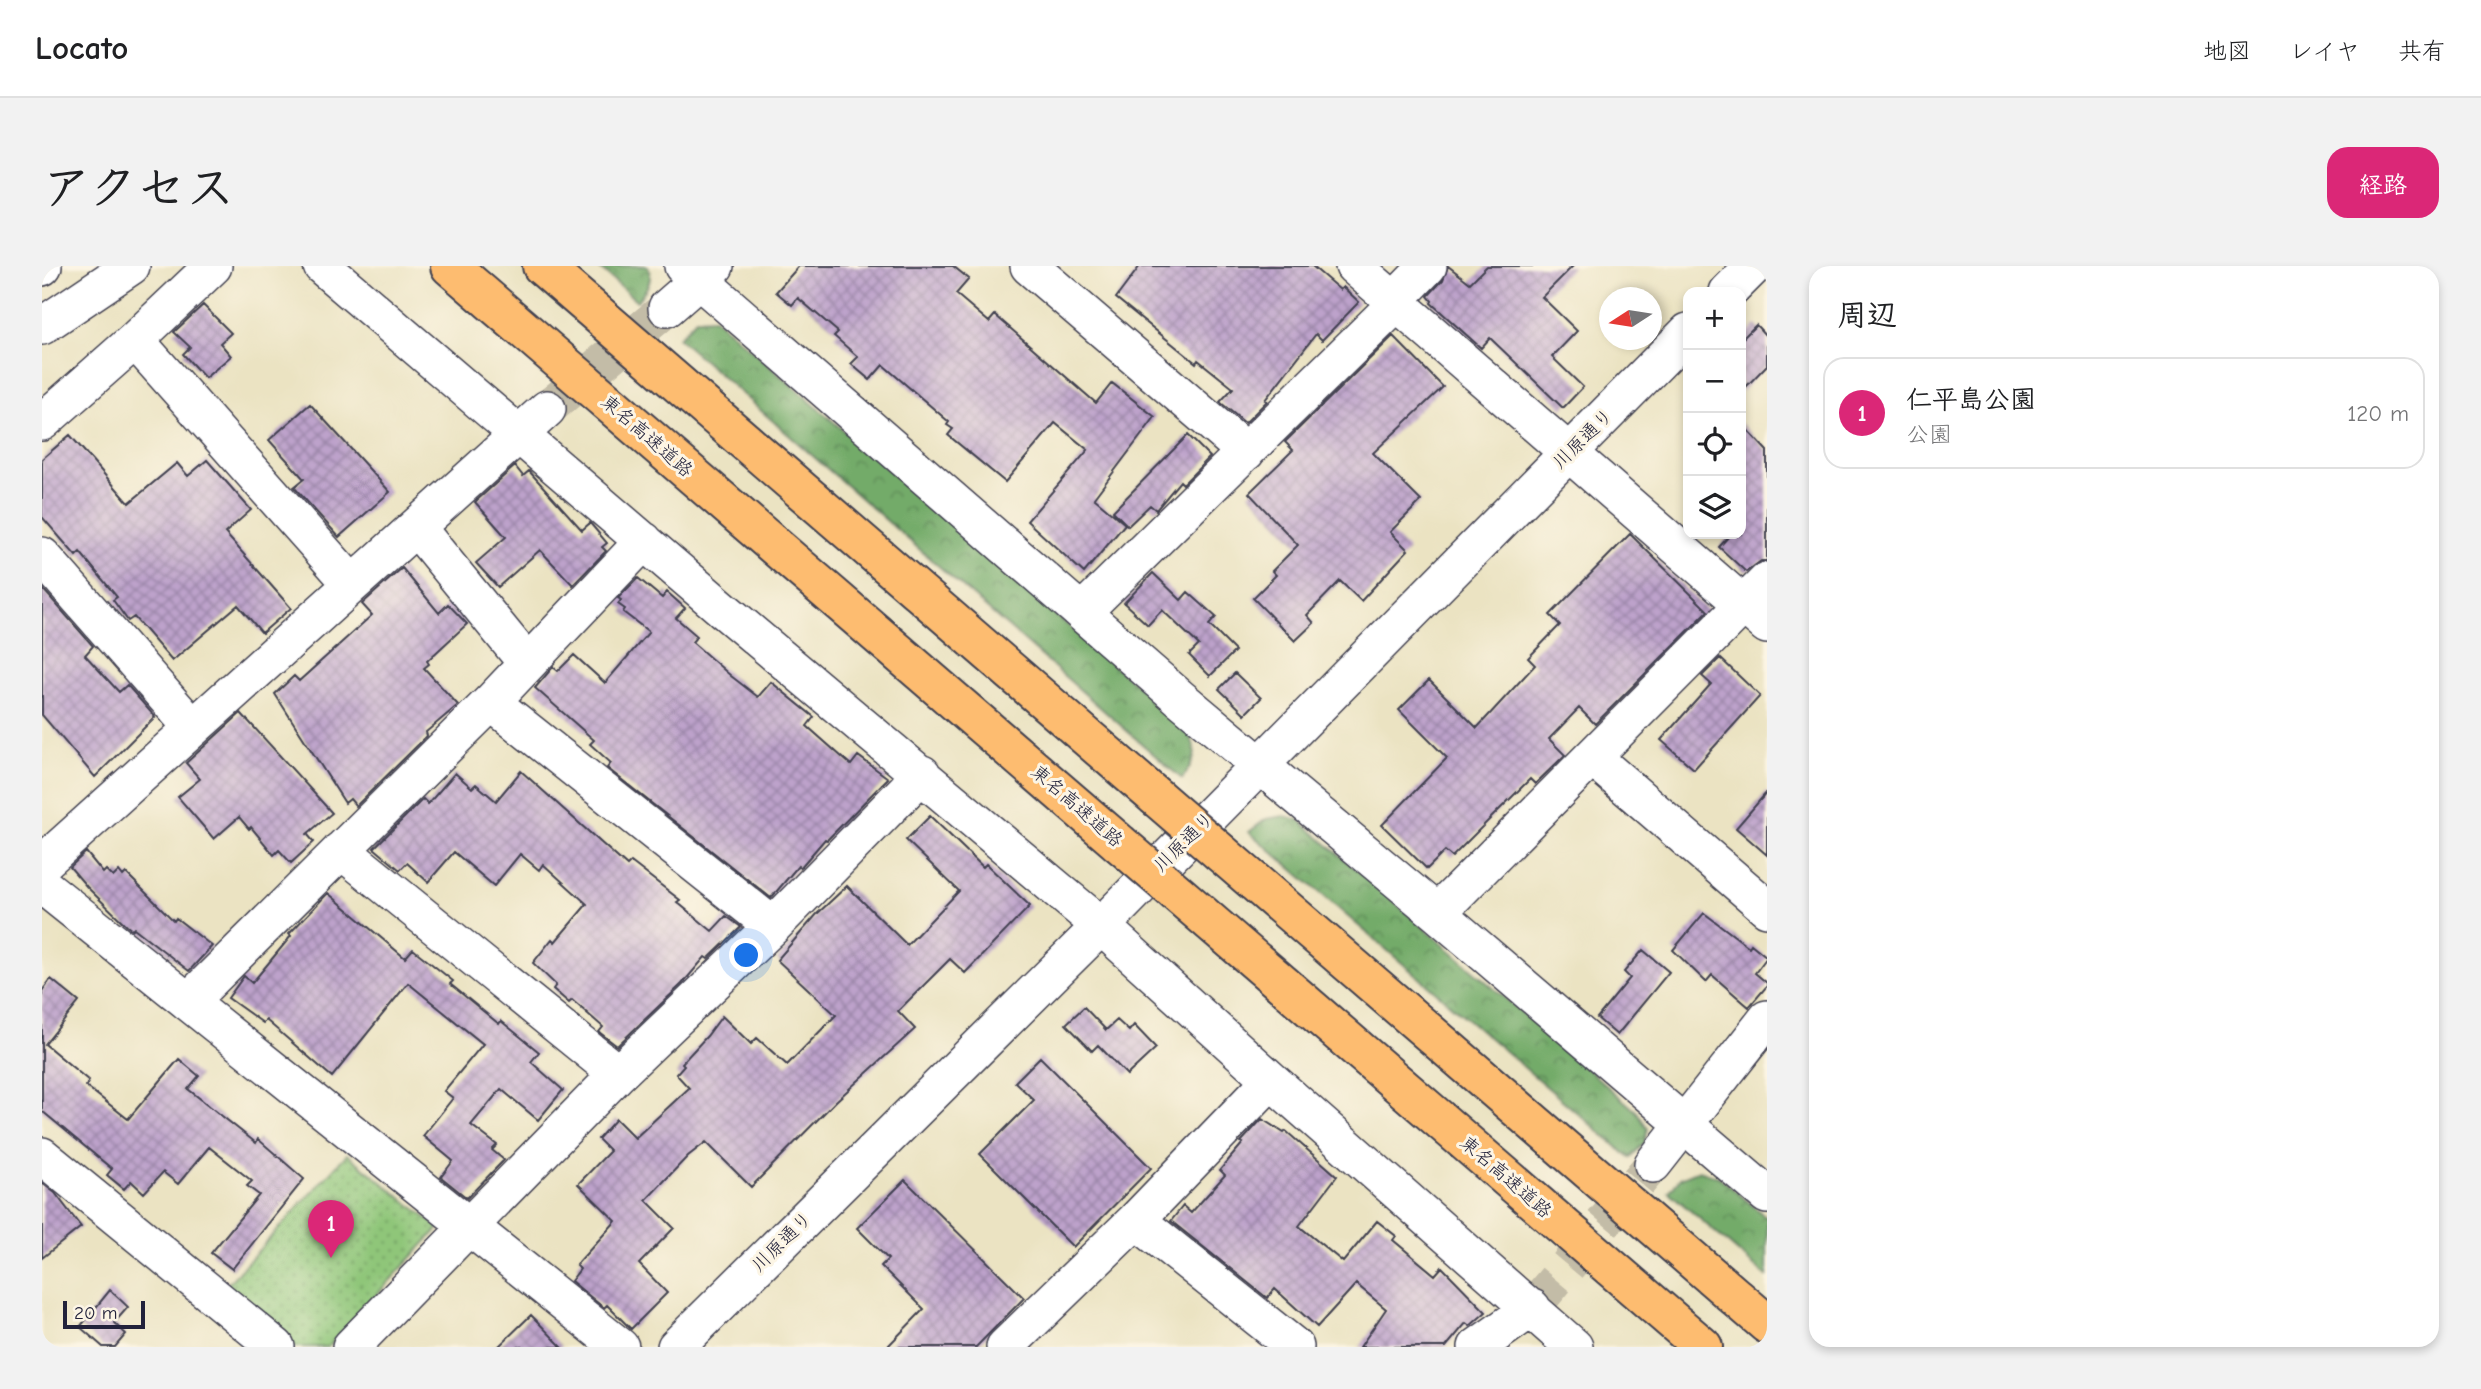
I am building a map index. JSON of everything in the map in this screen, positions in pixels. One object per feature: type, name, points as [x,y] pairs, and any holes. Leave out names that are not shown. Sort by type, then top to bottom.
[{"type":"highway","name":"東名高速道路","points":[[450,266],[1703,1347]]},
{"type":"highway","points":[[542,266],[1767,1324]]},
{"type":"street","points":[[42,326],[131,266]]},
{"type":"street","points":[[42,422],[213,266]]},
{"type":"street","points":[[322,266],[1101,926],[1574,1347]]},
{"type":"street","points":[[1029,266],[1246,452]]},
{"type":"street","points":[[1354,266],[1568,454],[1759,603],[1592,757],[1437,913]]},
{"type":"street","points":[[1082,612],[1246,452],[1396,302],[1428,266]]},
{"type":"street","points":[[1733,287],[1754,266]]},
{"type":"street","points":[[667,308],[699,271],[1082,612],[1767,1195]]},
{"type":"street","name":"川原通り","points":[[676,1347],[1101,926],[1683,337]]},
{"type":"street","points":[[135,340],[352,584]]},
{"type":"street","points":[[42,864],[547,410]]},
{"type":"street","points":[[416,527],[527,663]]},
{"type":"street","points":[[188,1002],[491,702],[644,541]]},
{"type":"street","points":[[42,556],[193,728]]},
{"type":"street","points":[[491,702],[773,926]]},
{"type":"street","points":[[1592,757],[1767,908]]},
{"type":"street","points":[[351,1347],[618,1074],[773,926],[922,774]]},
{"type":"street","points":[[341,850],[618,1074]]},
{"type":"street","points":[[42,886],[620,1347]]},
{"type":"street","points":[[1653,1164],[1767,1019]]},
{"type":"street","points":[[1006,1347],[1136,1220],[1271,1080]]},
{"type":"street","points":[[42,1156],[276,1347]]},
{"type":"street","points":[[1136,1220],[1294,1347]]},
{"type":"street","points":[[1477,1347],[1532,1308]]},
{"type":"green space","points":[[597,266],[648,266],[650,281],[637,301]]},
{"type":"green space","points":[[714,318],[1185,727],[1193,742],[1195,754],[1182,779],[678,338],[696,319]]},
{"type":"green space","points":[[1284,816],[1299,820],[1637,1112],[1648,1129],[1644,1143],[1630,1158],[1249,832],[1266,819]]},
{"type":"green space","points":[[347,1154],[439,1228],[328,1347],[294,1347],[224,1288]]},
{"type":"green space","points":[[1699,1170],[1719,1177],[1767,1218],[1767,1277],[1669,1192],[1680,1178]]},
{"type":"building","points":[[799,266],[953,266],[969,279],[956,294],[989,322],[995,315],[1096,403],[1112,383],[1155,417],[1094,498],[1125,524],[1084,573],[1027,521],[1088,450],[1055,423],[1005,482],[948,435],[953,429],[947,425],[949,422],[883,365],[870,380],[851,364],[858,357],[834,336],[838,332],[798,298],[792,305],[776,292]]},
{"type":"building","points":[[1140,266],[1312,266],[1340,290],[1343,287],[1359,302],[1322,340],[1316,334],[1265,400],[1267,401],[1245,423],[1220,402],[1233,388],[1198,360],[1196,363],[1116,298]]},
{"type":"building","points":[[1448,266],[1470,283],[1487,266],[1573,266],[1542,297],[1577,331],[1552,357],[1583,387],[1563,408],[1490,338],[1481,348],[1431,303],[1428,296],[1443,280]]},
{"type":"building","points":[[203,305],[231,333],[220,343],[231,356],[205,378],[183,354],[190,347],[174,332]]},
{"type":"building","points":[[1756,325],[1767,337],[1767,365],[1746,387],[1746,350],[1746,335]]},
{"type":"building","points":[[1393,336],[1443,387],[1373,453],[1421,501],[1390,532],[1408,550],[1361,601],[1340,581],[1307,615],[1314,623],[1295,641],[1253,598],[1276,575],[1272,571],[1298,545],[1249,493],[1293,450],[1285,442]]},
{"type":"building","points":[[310,404],[390,492],[339,537],[294,487],[304,479],[269,440]]},
{"type":"building","points":[[1746,428],[1767,451],[1767,561],[1761,561],[1746,572],[1719,547],[1726,539],[1746,539]]},
{"type":"building","points":[[70,435],[129,503],[177,463],[188,476],[207,460],[251,510],[225,533],[291,608],[262,633],[238,605],[172,661],[134,617],[128,621],[113,600],[117,597],[80,552],[76,556],[42,517],[42,459]]},
{"type":"building","points":[[1188,435],[1210,457],[1183,484],[1180,481],[1156,510],[1150,505],[1128,526],[1113,511]]},
{"type":"building","points":[[515,466],[523,476],[529,471],[582,530],[590,523],[607,543],[602,547],[606,551],[573,585],[540,550],[498,587],[476,563],[506,537],[475,502]]},
{"type":"building","points":[[1630,534],[1708,611],[1595,724],[1579,708],[1549,739],[1565,755],[1535,784],[1530,779],[1452,857],[1445,851],[1427,869],[1382,825],[1447,758],[1399,710],[1429,680],[1477,728],[1535,665],[1528,658],[1560,625],[1550,615]]},
{"type":"building","points":[[402,568],[439,613],[448,604],[467,624],[427,661],[429,664],[424,668],[458,705],[426,732],[427,736],[356,806],[350,799],[345,803],[275,694],[294,676],[299,681],[372,615],[362,604]]},
{"type":"building","points":[[1153,573],[1181,600],[1188,592],[1216,617],[1209,625],[1235,651],[1210,676],[1189,655],[1199,645],[1162,610],[1148,625],[1124,603]]},
{"type":"building","points":[[638,578],[662,598],[667,592],[685,608],[676,618],[697,636],[692,642],[731,676],[758,697],[771,682],[814,717],[807,726],[851,765],[858,756],[888,778],[827,840],[825,839],[800,868],[798,866],[771,898],[607,768],[611,763],[590,744],[594,740],[535,688],[553,667],[558,671],[574,655],[605,683],[649,632],[623,612],[625,609],[618,604],[621,600],[618,598]]},
{"type":"building","points":[[42,588],[93,646],[85,655],[119,692],[127,685],[155,717],[95,777],[42,715]]},
{"type":"building","points":[[1720,658],[1760,696],[1694,769],[1661,740],[1711,684],[1702,676]]},
{"type":"building","points":[[1235,673],[1261,698],[1245,714],[1219,689]]},
{"type":"building","points":[[241,713],[332,813],[307,834],[314,842],[291,863],[279,850],[274,855],[239,817],[214,839],[178,797],[200,779],[186,763]]},
{"type":"building","points":[[521,771],[627,866],[631,862],[680,900],[677,902],[712,931],[726,916],[741,927],[708,959],[705,957],[682,984],[617,1046],[599,1032],[603,1027],[572,1000],[569,1003],[553,989],[556,985],[533,963],[552,939],[555,942],[587,904],[543,864],[539,870],[520,854],[494,886],[454,852],[428,882],[407,863],[400,870],[374,848],[423,799],[428,804],[455,773],[472,788],[476,784],[496,801]]},
{"type":"building","points":[[1767,792],[1767,855],[1736,828]]},
{"type":"building","points":[[930,816],[983,867],[986,864],[1030,906],[965,973],[950,959],[898,1011],[915,1029],[836,1101],[751,1187],[706,1142],[688,1156],[646,1200],[674,1228],[639,1264],[667,1293],[631,1329],[607,1305],[604,1308],[571,1281],[580,1269],[576,1265],[616,1221],[578,1184],[610,1151],[598,1139],[616,1119],[635,1138],[689,1088],[676,1074],[684,1065],[682,1063],[722,1016],[751,1044],[757,1038],[787,1065],[836,1015],[777,960],[817,914],[847,886],[907,945],[959,891],[906,840]]},
{"type":"building","points":[[86,852],[103,873],[106,870],[113,877],[119,871],[123,876],[126,873],[174,921],[176,918],[212,946],[189,971],[134,928],[132,930],[127,926],[87,887],[70,867]]},
{"type":"building","points":[[328,893],[405,958],[413,949],[453,981],[450,984],[539,1052],[531,1062],[563,1090],[538,1120],[501,1089],[471,1125],[497,1145],[492,1150],[504,1160],[467,1198],[441,1177],[453,1161],[423,1136],[453,1098],[444,1091],[483,1044],[408,983],[332,1077],[266,1020],[263,1023],[228,998],[244,976],[252,983],[291,936],[289,934]]},
{"type":"building","points":[[1704,913],[1749,947],[1751,944],[1767,957],[1755,973],[1767,986],[1749,1007],[1712,975],[1706,982],[1673,950]]},
{"type":"building","points":[[1643,950],[1669,972],[1617,1035],[1597,1018],[1630,978],[1624,972]]},
{"type":"building","points":[[51,979],[79,1002],[45,1044],[89,1081],[86,1086],[128,1119],[179,1059],[199,1076],[188,1089],[256,1143],[258,1139],[304,1179],[232,1269],[211,1253],[259,1195],[247,1186],[252,1181],[209,1147],[178,1184],[163,1172],[144,1193],[131,1181],[124,1189],[107,1175],[112,1169],[42,1111],[42,991]]},
{"type":"building","points":[[1084,1007],[1106,1030],[1117,1020],[1129,1031],[1134,1025],[1156,1048],[1127,1075],[1098,1045],[1092,1051],[1066,1024]]},
{"type":"building","points":[[1040,1057],[1151,1168],[1073,1247],[980,1154],[1034,1100],[1015,1082]]},
{"type":"building","points":[[1262,1119],[1284,1133],[1286,1131],[1337,1176],[1299,1226],[1343,1262],[1377,1221],[1396,1236],[1393,1240],[1435,1275],[1442,1267],[1486,1312],[1470,1326],[1466,1323],[1446,1347],[1360,1347],[1386,1309],[1356,1284],[1317,1327],[1275,1289],[1267,1298],[1171,1221],[1183,1206],[1191,1213],[1225,1175],[1220,1170]]},
{"type":"building","points":[[905,1180],[1024,1298],[976,1347],[887,1347],[924,1309],[881,1266],[888,1259],[857,1228]]},
{"type":"building","points":[[42,1183],[55,1193],[81,1227],[42,1258]]},
{"type":"building","points":[[110,1290],[128,1307],[114,1323],[126,1334],[115,1347],[103,1347],[80,1327]]},
{"type":"building","points":[[531,1315],[562,1347],[498,1347]]},
{"type":"tunnel","points":[[547,409],[667,308]]},
{"type":"tunnel","points":[[1532,1308],[1653,1164]]},
{"type":"place","name":"仁平島公園","points":[[331,1258]]}]
